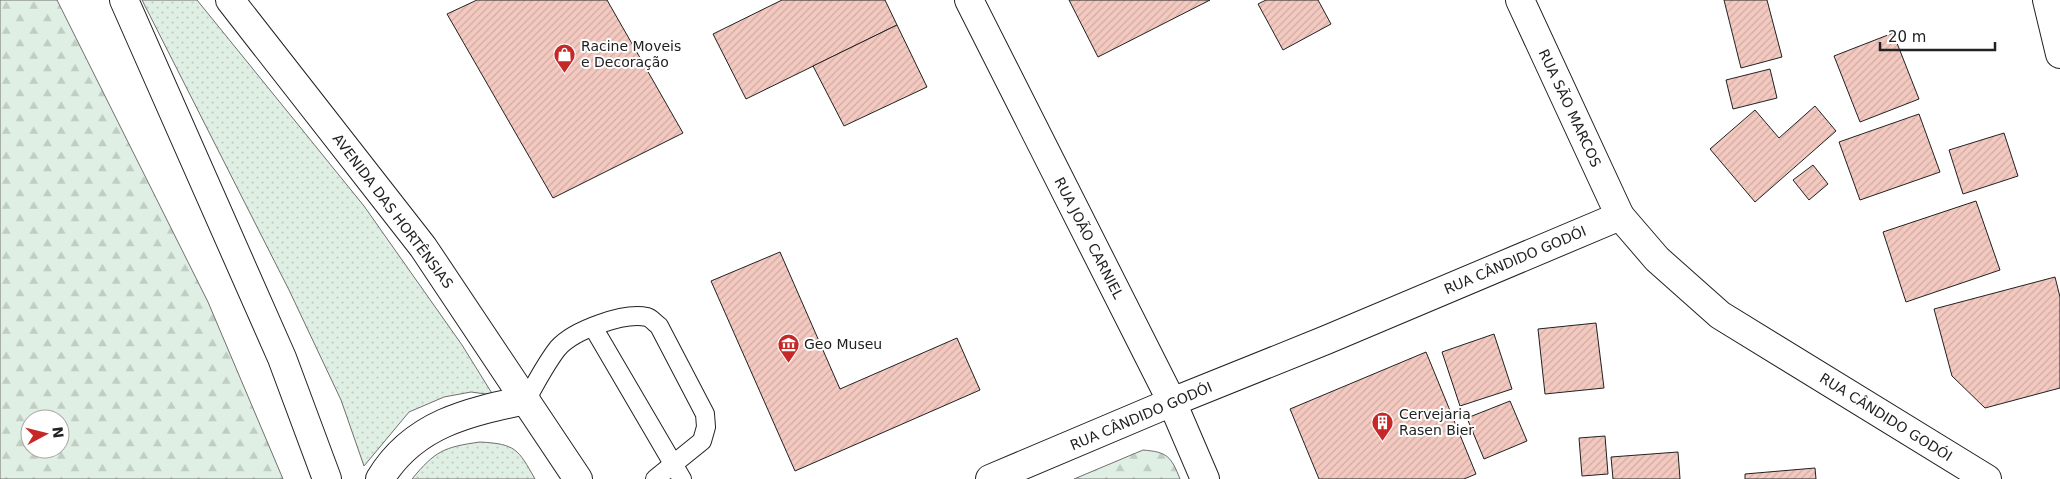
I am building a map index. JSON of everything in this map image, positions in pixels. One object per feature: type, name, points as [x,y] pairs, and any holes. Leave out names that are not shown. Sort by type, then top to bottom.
[{"type":"street","points":[[124,0],[282,358],[327,479]]},
{"type":"street","name":"AVENIDA DAS HORTÊNSIAS","points":[[230,0],[423,247],[578,479]]},
{"type":"street","name":"RUA JOÃO CARNIEL","points":[[969,0],[1172,402],[1205,479]]},
{"type":"street","name":"RUA SÃO MARCOS","points":[[1520,0],[1620,216]]},
{"type":"street","points":[[2047,0],[2060,54]]},
{"type":"street","name":"RUA CÂNDIDO GODÓI","points":[[990,479],[1620,216],[1657,259],[1720,315],[1987,479]]},
{"type":"street","points":[[380,479],[400,453],[424,433],[451,419],[526,400]]},
{"type":"lane","points":[[526,400],[559,348],[572,336],[593,326],[631,316],[649,317],[659,326],[705,414],[706,427],[702,441],[678,473],[655,479]]},
{"type":"lane","points":[[593,326],[678,473]]},
{"type":"green space","points":[[0,0],[57,0],[208,302],[283,479],[0,479]]},
{"type":"green space","points":[[142,0],[197,0],[364,206],[462,345],[493,395],[471,392],[444,397],[409,412],[364,466],[341,400],[289,290]]},
{"type":"green space","points":[[480,442],[501,444],[515,450],[535,479],[412,479],[427,462],[441,452],[457,446]]},
{"type":"green space","points":[[1143,450],[1158,452],[1171,460],[1180,479],[1074,479]]},
{"type":"building","name":"Racine Moveis e Decoração","points":[[477,0],[607,0],[683,133],[553,198],[447,14]]},
{"type":"building","points":[[782,0],[885,0],[897,25],[746,99],[713,34]]},
{"type":"building","points":[[1069,0],[1210,0],[1098,57]]},
{"type":"building","points":[[1266,0],[1318,0],[1331,24],[1283,50],[1258,4]]},
{"type":"building","points":[[1724,0],[1767,0],[1782,57],[1741,68]]},
{"type":"building","points":[[897,25],[927,87],[844,126],[813,66]]},
{"type":"building","points":[[1893,33],[1919,99],[1860,122],[1834,56]]},
{"type":"building","points":[[1770,69],[1777,98],[1733,109],[1726,80]]},
{"type":"building","points":[[1815,106],[1836,131],[1755,202],[1710,149],[1755,110],[1779,138]]},
{"type":"building","points":[[1919,114],[1940,172],[1860,200],[1839,142]]},
{"type":"building","points":[[2004,133],[2018,176],[1963,194],[1949,150]]},
{"type":"building","points":[[1813,165],[1828,184],[1809,200],[1793,180]]},
{"type":"building","points":[[1976,201],[2000,270],[1906,302],[1883,232]]},
{"type":"building","name":"Geo Museu","points":[[780,252],[840,389],[957,338],[980,390],[795,471],[711,281]]},
{"type":"building","points":[[2055,277],[2060,297],[2060,388],[1985,408],[1952,376],[1934,309]]},
{"type":"building","points":[[1596,323],[1604,388],[1545,394],[1538,329]]},
{"type":"building","points":[[1494,334],[1512,389],[1460,406],[1442,352]]},
{"type":"building","name":"Cervejaria Rasen Bier","points":[[1426,352],[1476,474],[1464,479],[1319,479],[1290,409]]},
{"type":"building","points":[[1510,401],[1527,441],[1484,459],[1467,418]]},
{"type":"building","points":[[1605,436],[1608,474],[1582,476],[1579,438]]},
{"type":"building","points":[[1678,452],[1680,479],[1613,479],[1611,457]]},
{"type":"building","points":[[1815,468],[1816,479],[1745,479],[1745,474]]},
{"type":"place","name":"Racine Moveis e Decoração","points":[[565,73]]},
{"type":"place","name":"Geo Museu","points":[[788,363]]},
{"type":"place","name":"Cervejaria Rasen Bier","points":[[1383,441]]}]
